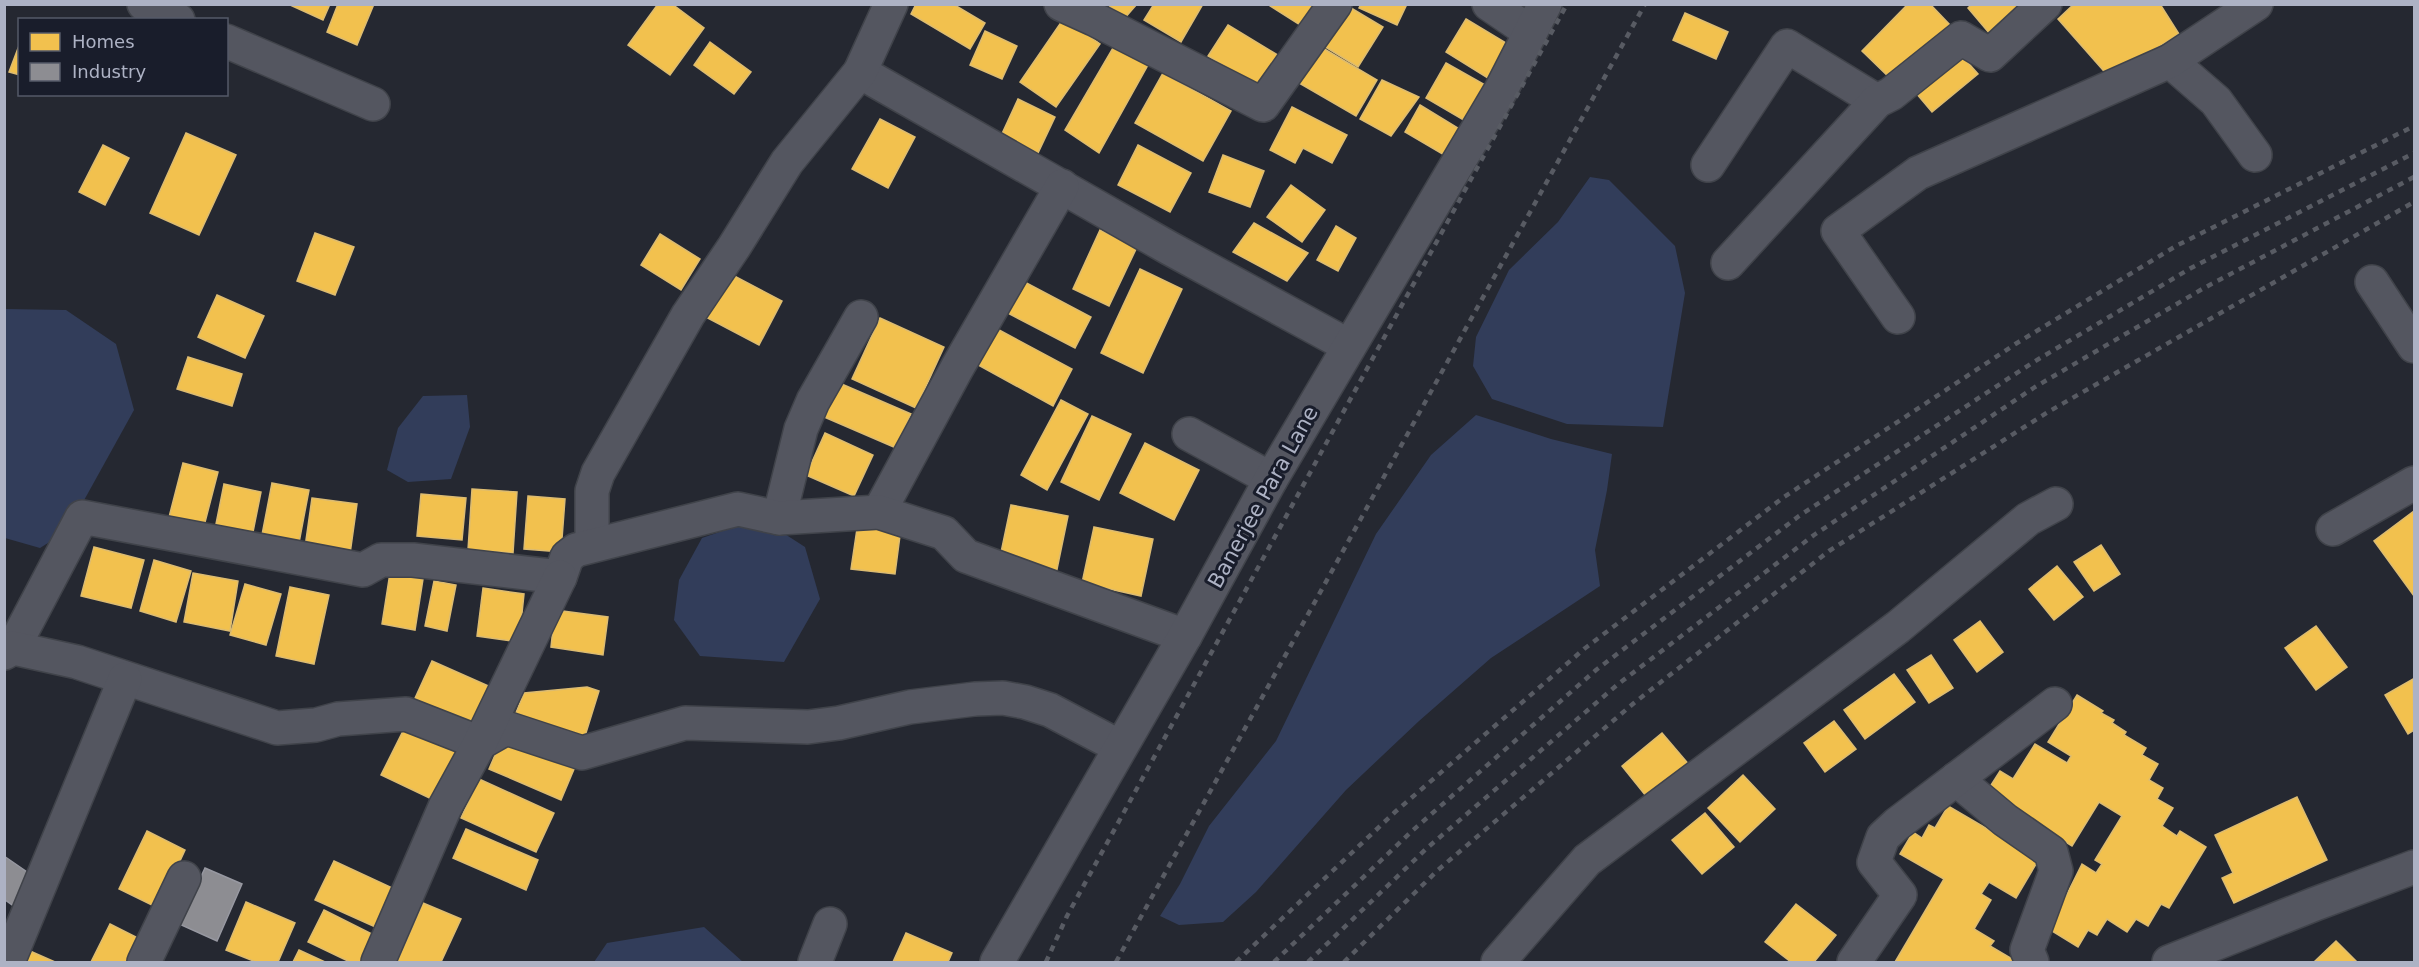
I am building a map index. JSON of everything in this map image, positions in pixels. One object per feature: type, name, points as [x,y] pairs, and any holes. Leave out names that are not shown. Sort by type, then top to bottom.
[{"type":"street","points":[[144,4],[174,18]]},
{"type":"street","points":[[592,544],[592,491],[597,473],[688,315],[787,162],[860,72],[891,4]]},
{"type":"street","points":[[1061,4],[1263,105],[1335,4]]},
{"type":"street","name":"Banerjee Para Lane","points":[[997,963],[1185,636],[1271,479],[1501,90],[1537,18],[1489,4]]},
{"type":"street","points":[[1728,263],[1877,101],[1891,93],[1961,38],[1990,55],[2045,4]]},
{"type":"street","points":[[1898,316],[1838,231],[1918,172],[2170,61],[2256,4]]},
{"type":"street","points":[[228,42],[373,104]]},
{"type":"street","points":[[1708,165],[1787,46],[1877,101]]},
{"type":"street","points":[[2170,61],[2216,101],[2255,155]]},
{"type":"street","points":[[860,72],[1169,248],[1349,346]]},
{"type":"street","points":[[879,512],[957,368],[1062,186]]},
{"type":"street","points":[[2372,282],[2415,346]]},
{"type":"street","points":[[779,518],[801,429],[813,400],[861,317]]},
{"type":"street","points":[[1189,434],[1271,479]]},
{"type":"street","points":[[2333,529],[2415,483]]},
{"type":"street","points":[[1498,963],[1587,860],[1898,627],[2028,519],[2056,504]]},
{"type":"street","points":[[378,963],[445,807],[480,743],[560,577],[567,557],[576,550],[592,544],[738,509],[779,518],[879,512],[944,533],[966,556],[1185,636]]},
{"type":"street","points":[[480,743],[406,714],[338,719],[316,725],[277,728],[77,663],[9,650],[82,517],[363,570],[381,560],[413,560],[560,577]]},
{"type":"street","points":[[8,963],[125,679]]},
{"type":"street","points":[[480,743],[506,728],[582,753],[685,723],[808,727],[839,723],[910,707],[975,699],[1003,699],[1025,702],[1050,710],[1120,747]]},
{"type":"street","points":[[1854,963],[1900,895],[1874,862],[1883,837],[2055,704]]},
{"type":"street","points":[[1956,779],[2005,820],[2051,852],[2056,871],[2027,950],[2032,963]]},
{"type":"street","points":[[2169,963],[2314,904],[2415,867]]},
{"type":"street","points":[[144,963],[184,878]]},
{"type":"street","points":[[815,963],[830,924]]},
{"type":"water","points":[[1590,177],[1609,180],[1675,246],[1685,293],[1663,427],[1567,424],[1492,399],[1473,366],[1476,337],[1509,270],[1558,222]]},
{"type":"water","points":[[5,309],[66,310],[116,344],[134,410],[67,531],[40,548],[5,538]]},
{"type":"water","points":[[467,395],[470,427],[451,479],[408,482],[387,470],[398,428],[423,396]]},
{"type":"water","points":[[1476,415],[1551,439],[1612,454],[1595,550],[1600,586],[1491,658],[1419,721],[1346,790],[1256,892],[1223,922],[1179,925],[1160,916],[1180,884],[1209,826],[1276,741],[1376,534],[1431,455]]},
{"type":"water","points":[[760,518],[805,547],[820,599],[784,662],[700,656],[674,620],[679,580],[702,538]]},
{"type":"water","points":[[704,927],[743,962],[594,962],[607,943]]},
{"type":"building: Homes","points":[[288,4],[330,4],[323,20]]},
{"type":"building: Homes","points":[[338,4],[374,4],[357,45],[327,32]]},
{"type":"building: Homes","points":[[658,4],[672,4],[704,28],[670,75],[628,45]]},
{"type":"building: Homes","points":[[916,4],[953,4],[985,23],[970,49],[911,14]]},
{"type":"building: Homes","points":[[1107,4],[1137,4],[1124,19]]},
{"type":"building: Homes","points":[[1154,4],[1203,4],[1181,42],[1144,20]]},
{"type":"building: Homes","points":[[1267,4],[1325,4],[1308,30]]},
{"type":"building: Homes","points":[[1361,4],[1407,4],[1397,25],[1359,8]]},
{"type":"building: Homes","points":[[1908,4],[1930,4],[1951,26],[1895,83],[1862,51]]},
{"type":"building: Homes","points":[[1972,4],[2036,4],[1995,40],[1968,8]]},
{"type":"building: Homes","points":[[2074,4],[2160,4],[2179,34],[2110,78],[2058,19]]},
{"type":"building: Homes","points":[[1346,5],[1383,27],[1358,67],[1322,45]]},
{"type":"building: Homes","points":[[1685,13],[1728,32],[1716,59],[1673,40]]},
{"type":"building: Homes","points":[[1064,18],[1100,44],[1056,107],[1020,82]]},
{"type":"building: Homes","points":[[1466,19],[1511,46],[1491,80],[1446,52]]},
{"type":"building: Homes","points":[[1228,25],[1286,60],[1260,89],[1208,56]]},
{"type":"building: Homes","points":[[985,31],[1017,46],[1002,79],[970,65]]},
{"type":"building: Homes","points":[[1117,41],[1148,65],[1099,153],[1065,130]]},
{"type":"building: Homes","points":[[710,42],[751,72],[734,94],[694,65]]},
{"type":"building: Homes","points":[[1321,47],[1377,80],[1356,116],[1299,83]]},
{"type":"building: Homes","points":[[18,48],[18,74],[9,72]]},
{"type":"building: Homes","points":[[1955,48],[1978,74],[1932,112],[1911,87]]},
{"type":"building: Homes","points":[[1446,63],[1487,86],[1467,122],[1426,98]]},
{"type":"building: Homes","points":[[1163,73],[1231,111],[1203,161],[1135,123]]},
{"type":"building: Homes","points":[[1382,80],[1419,97],[1391,136],[1360,119]]},
{"type":"building: Homes","points":[[1018,99],[1055,117],[1038,153],[1001,136]]},
{"type":"building: Homes","points":[[1420,105],[1466,133],[1451,159],[1405,132]]},
{"type":"building: Homes","points":[[1292,107],[1347,135],[1332,163],[1303,148],[1295,163],[1270,150]]},
{"type":"building: Homes","points":[[880,119],[915,137],[888,188],[852,169]]},
{"type":"building: Homes","points":[[186,133],[236,155],[199,235],[150,213]]},
{"type":"building: Homes","points":[[103,145],[129,158],[105,205],[79,192]]},
{"type":"building: Homes","points":[[1138,145],[1191,173],[1170,212],[1118,185]]},
{"type":"building: Homes","points":[[1223,155],[1264,171],[1250,207],[1209,192]]},
{"type":"building: Homes","points":[[1291,185],[1325,210],[1302,242],[1267,217]]},
{"type":"building: Homes","points":[[1254,223],[1308,253],[1287,281],[1233,252]]},
{"type":"building: Homes","points":[[1336,226],[1356,238],[1338,271],[1317,260]]},
{"type":"building: Homes","points":[[1100,230],[1137,247],[1109,306],[1073,289]]},
{"type":"building: Homes","points":[[315,233],[354,247],[335,295],[297,281]]},
{"type":"building: Homes","points":[[660,234],[700,259],[681,290],[641,265]]},
{"type":"building: Homes","points":[[721,269],[782,301],[759,345],[698,313]]},
{"type":"building: Homes","points":[[1140,269],[1182,289],[1143,373],[1101,353]]},
{"type":"building: Homes","points":[[1017,278],[1091,317],[1075,348],[1000,309]]},
{"type":"building: Homes","points":[[217,295],[264,316],[245,358],[198,337]]},
{"type":"building: Homes","points":[[880,318],[944,347],[916,408],[852,379]]},
{"type":"building: Homes","points":[[988,324],[1072,369],[1053,406],[969,360]]},
{"type":"building: Homes","points":[[188,357],[242,374],[232,406],[177,389]]},
{"type":"building: Homes","points":[[837,382],[911,414],[896,448],[822,416]]},
{"type":"building: Homes","points":[[1061,400],[1088,414],[1047,490],[1021,475]]},
{"type":"building: Homes","points":[[1092,416],[1131,434],[1099,500],[1061,482]]},
{"type":"building: Homes","points":[[825,433],[873,455],[854,496],[806,475]]},
{"type":"building: Homes","points":[[1145,443],[1199,470],[1174,520],[1120,493]]},
{"type":"building: Homes","points":[[183,463],[218,472],[203,530],[168,521]]},
{"type":"building: Homes","points":[[272,483],[309,490],[298,548],[261,540]]},
{"type":"building: Homes","points":[[224,484],[261,492],[252,537],[215,529]]},
{"type":"building: Homes","points":[[472,489],[517,492],[513,553],[468,550]]},
{"type":"building: Homes","points":[[421,494],[466,498],[462,540],[417,536]]},
{"type":"building: Homes","points":[[528,496],[565,499],[561,552],[524,549]]},
{"type":"building: Homes","points":[[312,498],[357,504],[350,554],[305,547]]},
{"type":"building: Homes","points":[[1011,505],[1068,516],[1056,574],[999,562]]},
{"type":"building: Homes","points":[[2414,511],[2414,596],[2374,541]]},
{"type":"building: Homes","points":[[858,522],[901,528],[895,574],[851,569]]},
{"type":"building: Homes","points":[[1094,527],[1153,539],[1141,596],[1082,583]]},
{"type":"building: Homes","points":[[2101,545],[2120,574],[2094,591],[2074,562]]},
{"type":"building: Homes","points":[[94,547],[144,560],[131,608],[81,596]]},
{"type":"building: Homes","points":[[154,560],[191,571],[176,622],[140,611]]},
{"type":"building: Homes","points":[[2057,566],[2083,597],[2054,620],[2029,589]]},
{"type":"building: Homes","points":[[193,573],[238,581],[230,631],[184,622]]},
{"type":"building: Homes","points":[[390,573],[423,579],[415,630],[382,624]]},
{"type":"building: Homes","points":[[434,581],[456,585],[447,631],[425,626]]},
{"type":"building: Homes","points":[[245,584],[281,594],[266,645],[230,635]]},
{"type":"building: Homes","points":[[290,587],[329,595],[314,664],[276,656]]},
{"type":"building: Homes","points":[[483,588],[524,594],[519,642],[477,636]]},
{"type":"building: Homes","points":[[555,610],[608,617],[603,655],[551,647]]},
{"type":"building: Homes","points":[[1980,621],[2003,652],[1977,672],[1954,640]]},
{"type":"building: Homes","points":[[2316,626],[2347,667],[2316,690],[2285,648]]},
{"type":"building: Homes","points":[[1931,655],[1953,688],[1929,703],[1907,670]]},
{"type":"building: Homes","points":[[432,661],[495,689],[473,737],[410,709]]},
{"type":"building: Homes","points":[[1894,674],[1915,702],[1865,739],[1844,710]]},
{"type":"building: Homes","points":[[2413,679],[2414,730],[2408,734],[2385,695]]},
{"type":"building: Homes","points":[[587,687],[599,691],[581,749],[513,720],[524,693]]},
{"type":"building: Homes","points":[[2077,695],[2114,720],[2112,723],[2126,732],[2124,735],[2146,748],[2142,755],[2158,764],[2149,780],[2163,788],[2157,799],[2173,808],[2162,826],[2177,836],[2180,831],[2206,847],[2169,908],[2161,904],[2148,926],[2136,919],[2127,932],[2107,919],[2097,935],[2088,930],[2078,947],[2047,928],[2058,891],[2066,896],[2082,864],[2096,873],[2102,864],[2095,860],[2122,816],[2099,802],[2072,846],[1986,793],[2000,771],[2013,779],[2035,744],[2067,763],[2071,756],[2048,742]]},
{"type":"building: Homes","points":[[409,719],[467,747],[440,803],[381,775]]},
{"type":"building: Homes","points":[[1834,721],[1856,749],[1825,772],[1804,743]]},
{"type":"building: Homes","points":[[505,732],[577,762],[561,800],[489,769]]},
{"type":"building: Homes","points":[[1662,733],[1691,767],[1650,801],[1622,766]]},
{"type":"building: Homes","points":[[1743,775],[1775,809],[1740,842],[1708,808]]},
{"type":"building: Homes","points":[[479,779],[554,813],[536,852],[461,818]]},
{"type":"building: Homes","points":[[2297,797],[2327,860],[2234,903],[2222,878],[2233,873],[2215,835]]},
{"type":"building: Homes","points":[[1948,806],[2039,859],[2016,898],[1989,882],[1981,894],[1991,900],[1974,929],[1994,941],[1990,946],[2014,960],[2013,962],[1895,962],[1944,879],[1900,854],[1913,832],[1922,838],[1929,825],[1935,828]]},
{"type":"building: Homes","points":[[1705,813],[1734,847],[1702,874],[1672,840]]},
{"type":"building: Homes","points":[[466,829],[538,860],[526,890],[453,858]]},
{"type":"building: Homes","points":[[147,831],[185,850],[158,908],[119,889]]},
{"type":"building: Homes","points":[[334,861],[399,891],[382,930],[315,900]]},
{"type":"building: Homes","points":[[246,902],[295,923],[278,962],[256,962],[226,950]]},
{"type":"building: Homes","points":[[423,903],[461,919],[441,962],[397,962]]},
{"type":"building: Homes","points":[[1796,904],[1836,935],[1814,962],[1791,962],[1765,942]]},
{"type":"building: Homes","points":[[324,910],[378,937],[365,962],[350,962],[308,942]]},
{"type":"building: Homes","points":[[110,924],[142,940],[131,962],[91,962]]},
{"type":"building: Homes","points":[[906,933],[952,953],[948,962],[893,962]]},
{"type":"building: Homes","points":[[2336,941],[2357,962],[2314,962]]},
{"type":"building: Homes","points":[[299,950],[325,962],[293,962]]},
{"type":"building: Homes","points":[[30,951],[55,962],[25,962]]},
{"type":"building: Industry","points":[[4,856],[40,881],[19,910],[4,899]]},
{"type":"building: Industry","points":[[205,868],[242,884],[217,941],[179,924]]},
{"type":"railway","points":[[1046,962],[1067,916],[1567,4]]},
{"type":"railway","points":[[1116,962],[1645,4]]},
{"type":"railway","points":[[1236,962],[1395,812],[1584,649],[1784,497],[2017,343],[2176,246],[2414,126]]},
{"type":"railway","points":[[1274,962],[1412,831],[1596,670],[1799,516],[2032,363],[2191,268],[2414,153]]},
{"type":"railway","points":[[1308,962],[1426,849],[1617,685],[1814,535],[2035,387],[2204,288],[2414,177]]},
{"type":"railway","points":[[1344,962],[1438,870],[1634,703],[1829,551],[2048,412],[2414,202]]}]
